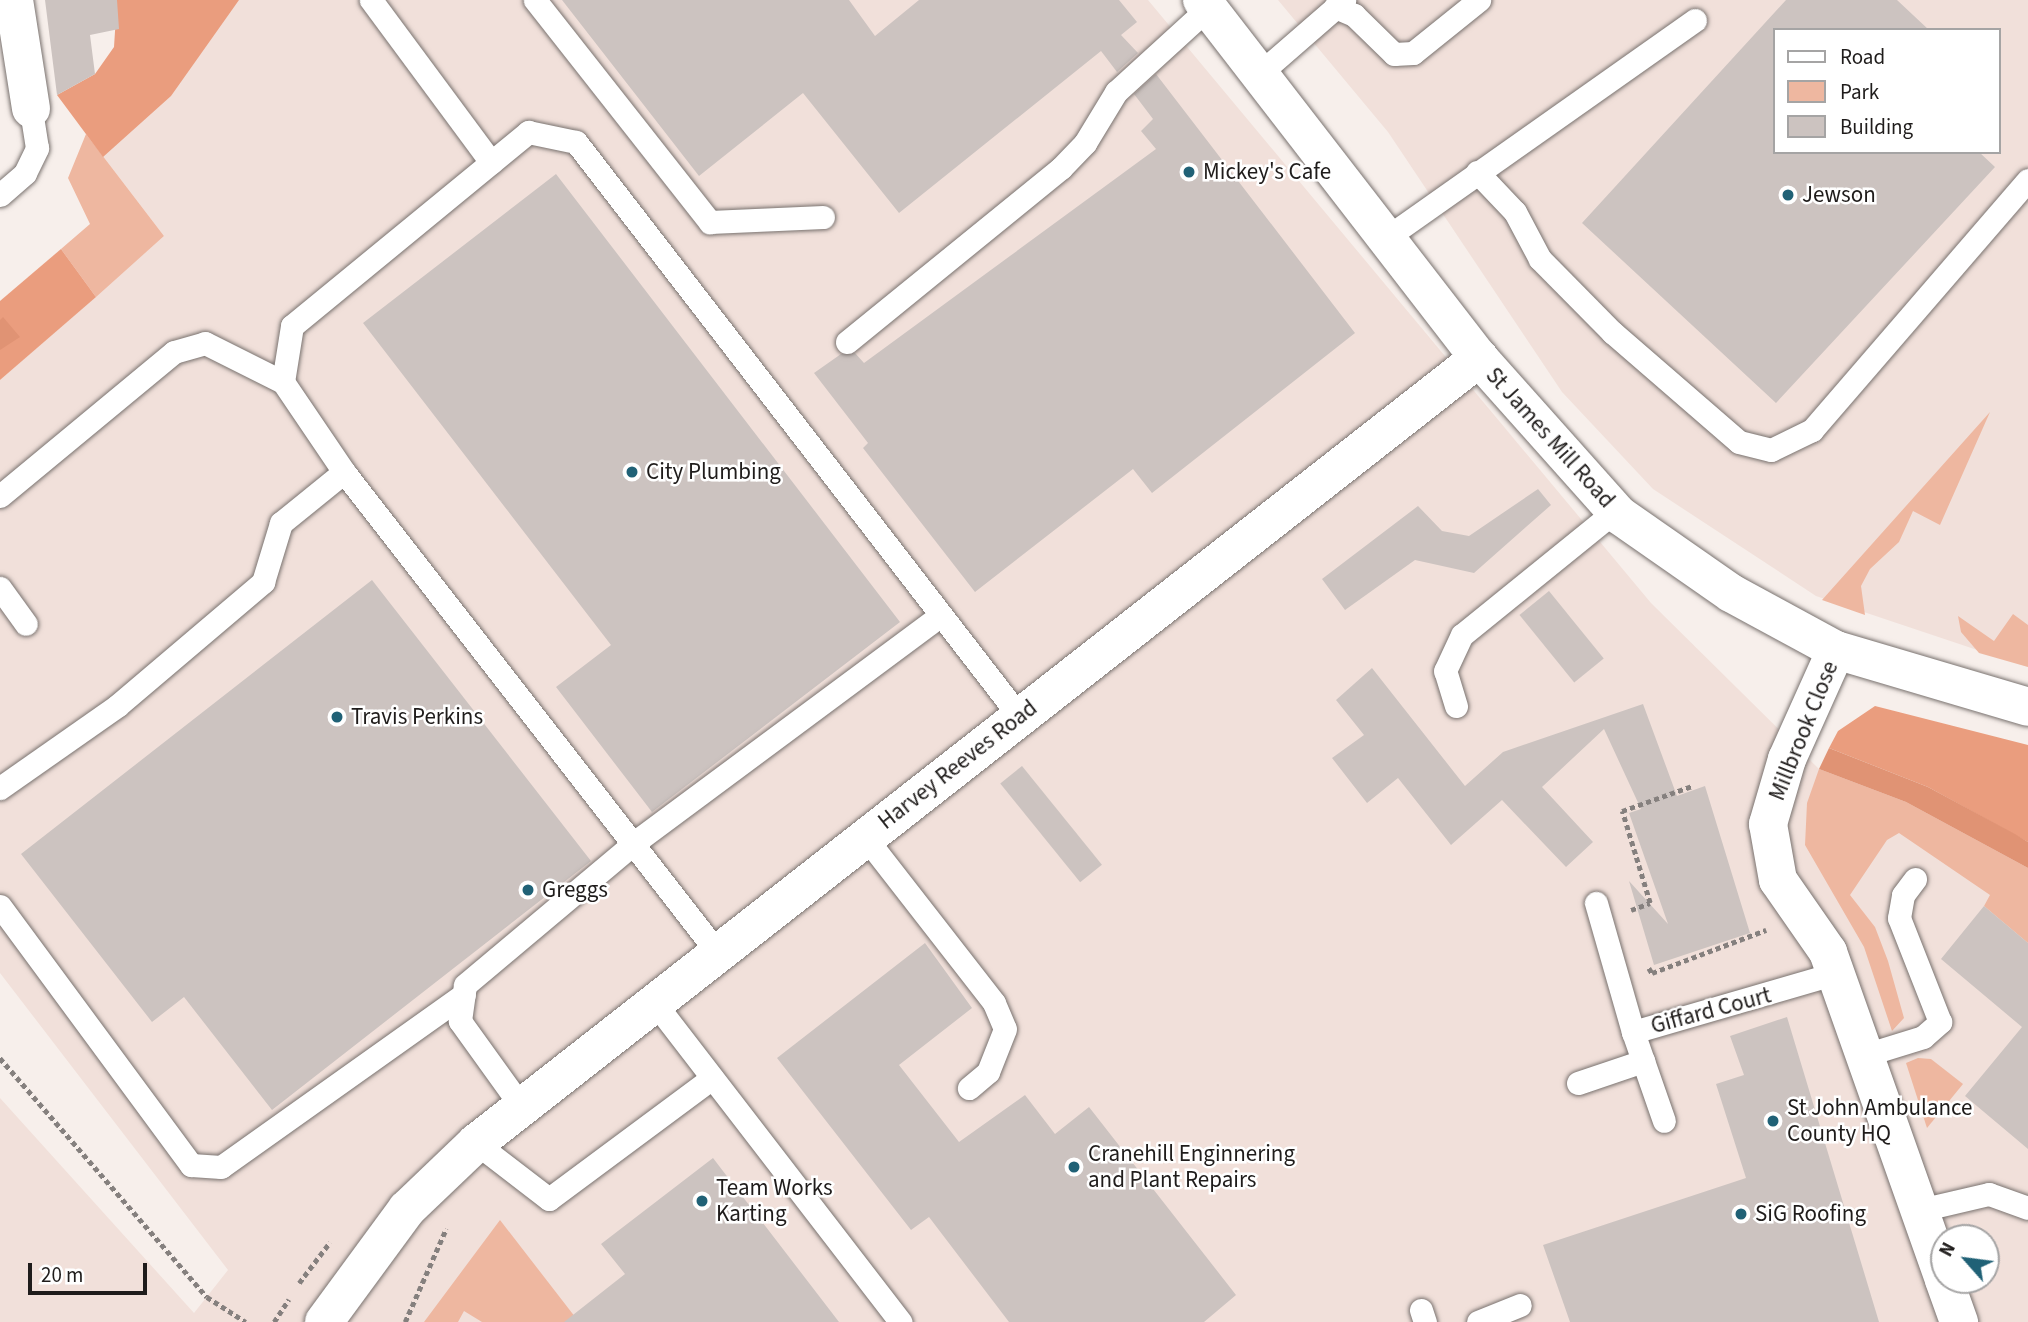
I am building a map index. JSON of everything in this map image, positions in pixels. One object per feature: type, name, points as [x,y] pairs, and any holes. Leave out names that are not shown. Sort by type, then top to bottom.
[{"type":"street","points":[[14,0],[31,109]]},
{"type":"street","name":"St James Mill Road","points":[[1205,4],[1479,358],[1615,511],[1731,593],[1836,650],[2028,707]]},
{"type":"street","name":"Harvey Reeves Road","points":[[324,1322],[380,1241],[440,1175],[476,1143],[1479,358]]},
{"type":"street","name":"Millbrook Close","points":[[1836,650],[1787,759],[1768,824],[1778,880],[1836,973],[1930,1239]]},
{"type":"street","name":"Millbrook Close","points":[[1949,1294],[1959,1322]]},
{"type":"lane","points":[[371,0],[491,162]]},
{"type":"lane","points":[[535,0],[710,222],[822,216]]},
{"type":"lane","points":[[1259,74],[1338,2],[1394,54],[1413,52],[1479,0]]},
{"type":"lane","points":[[847,342],[1061,168],[1085,144],[1116,92],[1205,4]]},
{"type":"lane","points":[[1386,238],[1695,20]]},
{"type":"lane","points":[[0,195],[25,173],[37,148],[31,109]]},
{"type":"lane","points":[[283,382],[292,326],[491,162],[528,132],[576,142],[1020,717]]},
{"type":"lane","points":[[1477,172],[1515,212],[1540,259],[1612,332],[1739,442],[1771,450],[1812,430],[2028,180]]},
{"type":"lane","points":[[0,496],[174,352],[205,343],[283,382],[344,472],[717,952]]},
{"type":"lane","points":[[0,788],[117,706],[263,582],[281,523],[344,472]]},
{"type":"lane","points":[[1456,706],[1445,671],[1462,635],[1615,511]]},
{"type":"lane","points":[[0,588],[26,624]]},
{"type":"lane","points":[[521,1106],[460,1021],[465,985],[634,843],[941,615]]},
{"type":"lane","points":[[865,837],[1005,1029],[988,1072],[969,1088]]},
{"type":"lane","points":[[1865,1055],[1923,1037],[1940,1022],[1899,918],[1903,895],[1915,879]]},
{"type":"lane","name":"Giffard Court","points":[[1596,903],[1633,1032],[1836,973]]},
{"type":"lane","points":[[0,906],[191,1165],[221,1167],[464,994]]},
{"type":"lane","points":[[654,1002],[900,1322]]},
{"type":"lane","points":[[1633,1032],[1664,1121]]},
{"type":"lane","points":[[1578,1083],[1643,1061]]},
{"type":"lane","points":[[476,1143],[549,1199],[712,1078]]},
{"type":"lane","points":[[1920,1210],[1989,1194],[2028,1208]]},
{"type":"lane","points":[[1478,1322],[1520,1305]]},
{"type":"path","points":[[1635,923],[1631,909],[1650,903],[1622,811],[1692,786]]},
{"type":"path","points":[[1645,962],[1652,973],[1749,941],[1776,924]]},
{"type":"path","points":[[0,1058],[207,1297],[246,1322]]},
{"type":"path","points":[[405,1322],[449,1221],[440,1175]]},
{"type":"shaded area","points":[[117,0],[239,0],[171,96],[103,157],[57,95],[95,74],[114,47]]},
{"type":"shaded area","points":[[218,0],[1148,0],[1651,603],[1819,769],[1906,802],[2028,868],[2028,1322],[0,1322],[0,1098],[194,1313],[228,1270],[0,973],[0,380],[164,236],[99,151]]},
{"type":"shaded area","points":[[1278,0],[2028,0],[2028,667],[1816,596],[1653,489],[1562,392],[1388,132]]},
{"type":"shaded area","points":[[61,249],[96,297],[0,380],[0,301]]},
{"type":"shaded area","points":[[3,317],[20,337],[0,350],[0,320]]},
{"type":"shaded area","points":[[1875,706],[2028,745],[2028,842],[1928,787],[1829,748],[1838,731]]},
{"type":"shaded area","points":[[1829,748],[1928,787],[2015,834],[2028,842],[2028,868],[1906,802],[1819,769]]},
{"type":"green space","points":[[86,134],[164,236],[96,297],[61,249],[90,224],[68,178]]},
{"type":"green space","points":[[1990,412],[1940,525],[1913,511],[1899,542],[1870,569],[1861,586],[1865,615],[1822,600]]},
{"type":"green space","points":[[2013,614],[2028,625],[2028,667],[1979,653],[1961,632],[1958,616],[1994,641]]},
{"type":"green space","points":[[1819,769],[1906,802],[2028,868],[2028,943],[1984,906],[1990,895],[1899,833],[1887,840],[1850,895],[1875,927],[1888,961],[1904,1018],[1892,1031],[1864,947],[1805,845],[1807,803]]},
{"type":"green space","points":[[1918,1058],[1931,1059],[1963,1084],[1927,1128],[1906,1063]]},
{"type":"green space","points":[[500,1220],[579,1322],[482,1322],[464,1311],[458,1322],[424,1322]]},
{"type":"building","points":[[45,0],[117,0],[119,29],[90,35],[95,74],[57,95]]},
{"type":"building","points":[[562,0],[849,0],[875,36],[919,0],[1119,0],[1137,22],[1121,35],[1138,53],[1117,72],[1101,51],[899,213],[803,93],[699,176]]},
{"type":"building","name":"Jewson","points":[[1786,0],[1897,0],[1927,28],[1772,28],[1772,154],[1981,154],[1995,167],[1776,403],[1582,223]]},
{"type":"building","points":[[1156,74],[1355,333],[1152,493],[1133,469],[975,592],[863,448],[868,443],[814,373],[841,354],[855,353],[864,363],[1156,149],[1141,131],[1153,119],[1134,94]]},
{"type":"building","name":"City Plumbing","points":[[556,174],[900,622],[652,812],[556,687],[611,645],[363,323]]},
{"type":"building","points":[[1538,489],[1551,505],[1474,573],[1415,560],[1345,610],[1322,579],[1418,506],[1442,531],[1469,536]]},
{"type":"building","name":"Travis Perkins","points":[[372,580],[591,861],[272,1110],[184,997],[152,1022],[21,854]]},
{"type":"building","points":[[1549,591],[1604,659],[1574,683],[1519,615]]},
{"type":"building","points":[[1372,668],[1465,786],[1503,752],[1643,704],[1677,796],[1705,786],[1750,933],[1654,965],[1629,881],[1668,924],[1629,813],[1641,809],[1604,729],[1542,787],[1593,842],[1566,867],[1502,800],[1451,845],[1398,778],[1367,803],[1332,758],[1364,735],[1336,700]]},
{"type":"building","points":[[1022,766],[1102,865],[1080,882],[1000,784]]},
{"type":"building","points":[[1984,906],[2028,943],[2028,1149],[1965,1096],[2022,1027],[1941,959]]},
{"type":"building","points":[[925,943],[972,1008],[899,1065],[959,1142],[1025,1095],[1055,1134],[1089,1107],[1236,1295],[1204,1322],[1009,1322],[929,1217],[911,1230],[777,1058]]},
{"type":"building","name":"SiG Roofing","points":[[1787,1017],[1879,1322],[1570,1322],[1543,1245],[1746,1178],[1716,1084],[1744,1075],[1730,1036]]},
{"type":"building","name":"Team Works Karting","points":[[713,1158],[839,1322],[564,1322],[625,1274],[601,1244]]},
{"type":"place","name":"Mickey's Cafe","points":[[1189,172]]},
{"type":"place","name":"Jewson","points":[[1788,195]]},
{"type":"place","name":"City Plumbing","points":[[632,472]]},
{"type":"place","name":"Travis Perkins","points":[[337,717]]},
{"type":"place","name":"Greggs","points":[[528,890]]},
{"type":"place","name":"St John Ambulance County HQ","points":[[1773,1121]]},
{"type":"place","name":"Cranehill Enginnering and Plant Repairs","points":[[1074,1167]]},
{"type":"place","name":"Team Works Karting","points":[[702,1201]]},
{"type":"place","name":"SiG Roofing","points":[[1741,1214]]}]
